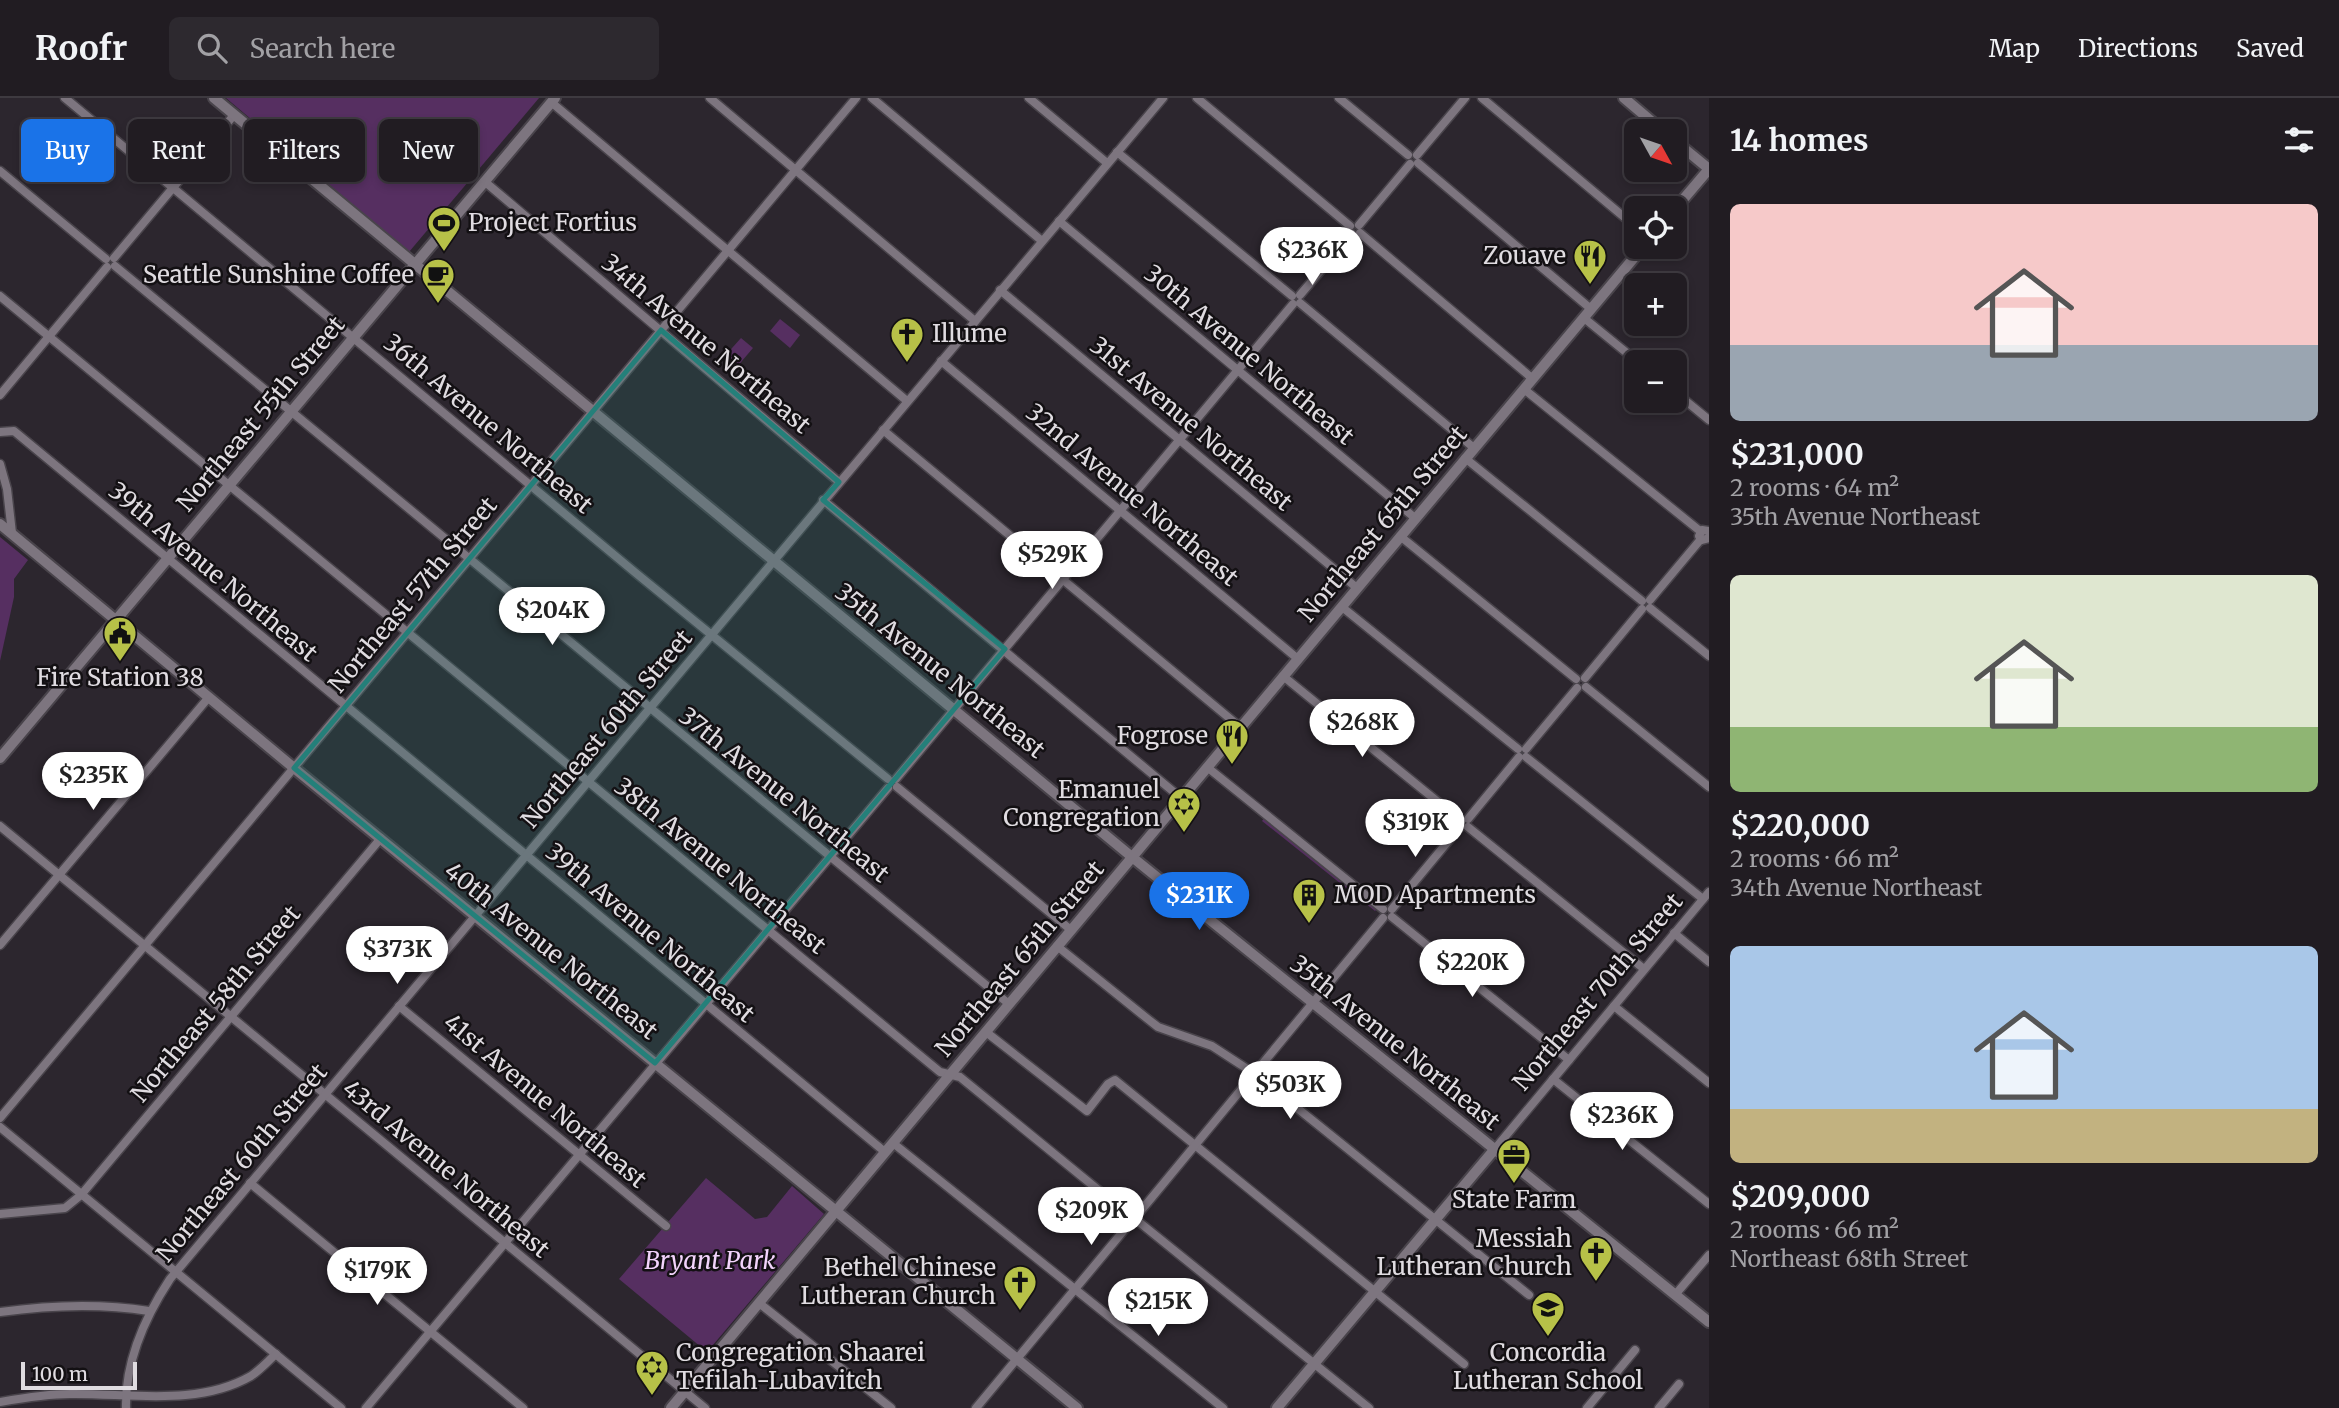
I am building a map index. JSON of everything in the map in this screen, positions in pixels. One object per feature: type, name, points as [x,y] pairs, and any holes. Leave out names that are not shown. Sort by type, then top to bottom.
[{"type":"main road","name":"35th Avenue Northeast","points":[[214,98],[1132,857],[1709,1322]]},
{"type":"main road","points":[[1624,98],[1649,119]]},
{"type":"main road","name":"Northeast 55th Street","points":[[0,758],[553,100]]},
{"type":"main road","points":[[1686,196],[1709,169],[1687,151]]},
{"type":"main road","name":"Northeast 65th Street","points":[[671,1408],[1633,259]]},
{"type":"main road","name":"40th Avenue Northeast","points":[[0,524],[1077,1408]]},
{"type":"main road","name":"Northeast 70th Street","points":[[1277,1408],[1494,1150]]},
{"type":"street","name":"36th Avenue Northeast","points":[[65,98],[711,635],[1071,930]]},
{"type":"street","points":[[710,98],[975,321]]},
{"type":"street","name":"Northeast 57th Street","points":[[0,1118],[856,98]]},
{"type":"street","points":[[872,98],[1042,241]]},
{"type":"street","points":[[1029,98],[1107,163]]},
{"type":"street","name":"Northeast 60th Street","points":[[126,1408],[133,1357],[149,1311],[175,1272],[1163,98]]},
{"type":"street","points":[[1197,98],[1532,379]]},
{"type":"street","points":[[1339,98],[1587,313],[1626,350]]},
{"type":"street","points":[[366,1408],[955,710],[1465,98]]},
{"type":"street","points":[[1482,98],[1624,217]]},
{"type":"street","points":[[553,100],[907,401]]},
{"type":"street","points":[[0,395],[234,115]]},
{"type":"street","points":[[1117,152],[1474,447]]},
{"type":"street","name":"37th Avenue Northeast","points":[[0,171],[1009,1004]]},
{"type":"street","name":"34th Avenue Northeast","points":[[484,181],[839,482]]},
{"type":"street","name":"30th Avenue Northeast","points":[[1059,221],[1415,518]]},
{"type":"street","name":"31st Avenue Northeast","points":[[1000,290],[1357,588]]},
{"type":"street","name":"38th Avenue Northeast","points":[[0,296],[940,1072],[960,1077],[1369,1408]]},
{"type":"street","name":"32nd Avenue Northeast","points":[[941,361],[1298,659]]},
{"type":"street","points":[[976,1408],[1707,535],[1524,388]]},
{"type":"street","points":[[1687,402],[1709,420]]},
{"type":"street","points":[[883,430],[1240,727]]},
{"type":"street","name":"39th Avenue Northeast","points":[[0,432],[14,431],[885,1153]]},
{"type":"street","points":[[1465,458],[1709,656]]},
{"type":"street","points":[[0,464],[7,489],[12,533]]},
{"type":"street","points":[[823,500],[1181,798]]},
{"type":"street","points":[[1400,536],[1709,786]]},
{"type":"street","points":[[1342,607],[1522,753],[1706,895]]},
{"type":"street","points":[[1283,676],[1644,970]]},
{"type":"street","points":[[0,946],[209,697]]},
{"type":"street","points":[[1207,766],[1569,1060]]},
{"type":"street","name":"43rd Avenue Northeast","points":[[0,826],[705,1408]]},
{"type":"street","name":"Northeast 58th Street","points":[[81,1195],[381,838]]},
{"type":"street","name":"Northeast 70th Street","points":[[1494,1150],[1706,895]]},
{"type":"street","points":[[1674,933],[1709,962]]},
{"type":"street","points":[[1058,946],[1158,1027],[1212,1046],[1255,1074],[1529,1295]]},
{"type":"street","name":"41st Avenue Northeast","points":[[399,1006],[666,1226]]},
{"type":"street","points":[[1614,1006],[1709,1083]]},
{"type":"street","points":[[986,1032],[1087,1111],[1108,1084],[1115,1080],[1464,1364]]},
{"type":"street","points":[[1553,1079],[1709,1204]]},
{"type":"street","points":[[0,1127],[341,1408]]},
{"type":"street","points":[[892,1143],[1223,1408]]},
{"type":"street","points":[[250,1183],[523,1408]]},
{"type":"street","points":[[0,1214],[65,1208],[81,1195]]},
{"type":"street","points":[[1675,1295],[1709,1255]]},
{"type":"street","points":[[759,1303],[891,1408]]},
{"type":"street","points":[[0,1312],[87,1304],[149,1311]]},
{"type":"street","points":[[1587,1408],[1635,1350]]},
{"type":"street","points":[[0,1402],[68,1394],[159,1396],[219,1389],[255,1374],[275,1354]]},
{"type":"street","points":[[1659,1408],[1679,1384]]},
{"type":"highlighted area","points":[[661,330],[839,482],[823,500],[1005,649],[655,1063],[294,768]]},
{"type":"green space","points":[[226,98],[539,98],[478,170],[478,119],[379,119],[379,182],[468,182],[409,252],[326,182],[365,182],[365,119],[251,119]]},
{"type":"green space","points":[[780,319],[800,335],[790,348],[770,331]]},
{"type":"green space","points":[[741,338],[753,348],[736,368],[724,357]]},
{"type":"green space","points":[[0,537],[28,560],[14,579],[14,597],[0,661]]},
{"type":"green space","points":[[1264,818],[1377,909],[1375,911],[1262,821]]},
{"type":"green space","name":"Bryant Park","points":[[706,1178],[755,1219],[767,1217],[792,1186],[824,1214],[707,1352],[619,1279]]},
{"type":"place","name":"Project Fortius","points":[[444,253]]},
{"type":"place","name":"Zouave","points":[[1590,286]]},
{"type":"place","name":"Seattle Sunshine Coffee","points":[[438,305]]},
{"type":"place","name":"Illume","points":[[907,364]]},
{"type":"place","name":"Fire Station 38","points":[[120,663]]},
{"type":"place","name":"Fogrose","points":[[1232,766]]},
{"type":"place","name":"Emanuel Congregation","points":[[1184,834]]},
{"type":"place","name":"MOD Apartments","points":[[1309,925]]},
{"type":"place","name":"State Farm","points":[[1514,1185]]},
{"type":"place","name":"Messiah Lutheran Church","points":[[1596,1283]]},
{"type":"place","name":"Bethel Chinese Lutheran Church","points":[[1020,1312]]},
{"type":"place","name":"Concordia Lutheran School","points":[[1548,1338]]},
{"type":"place","name":"Congregation Shaarei Tefilah-Lubavitch","points":[[652,1397]]}]
